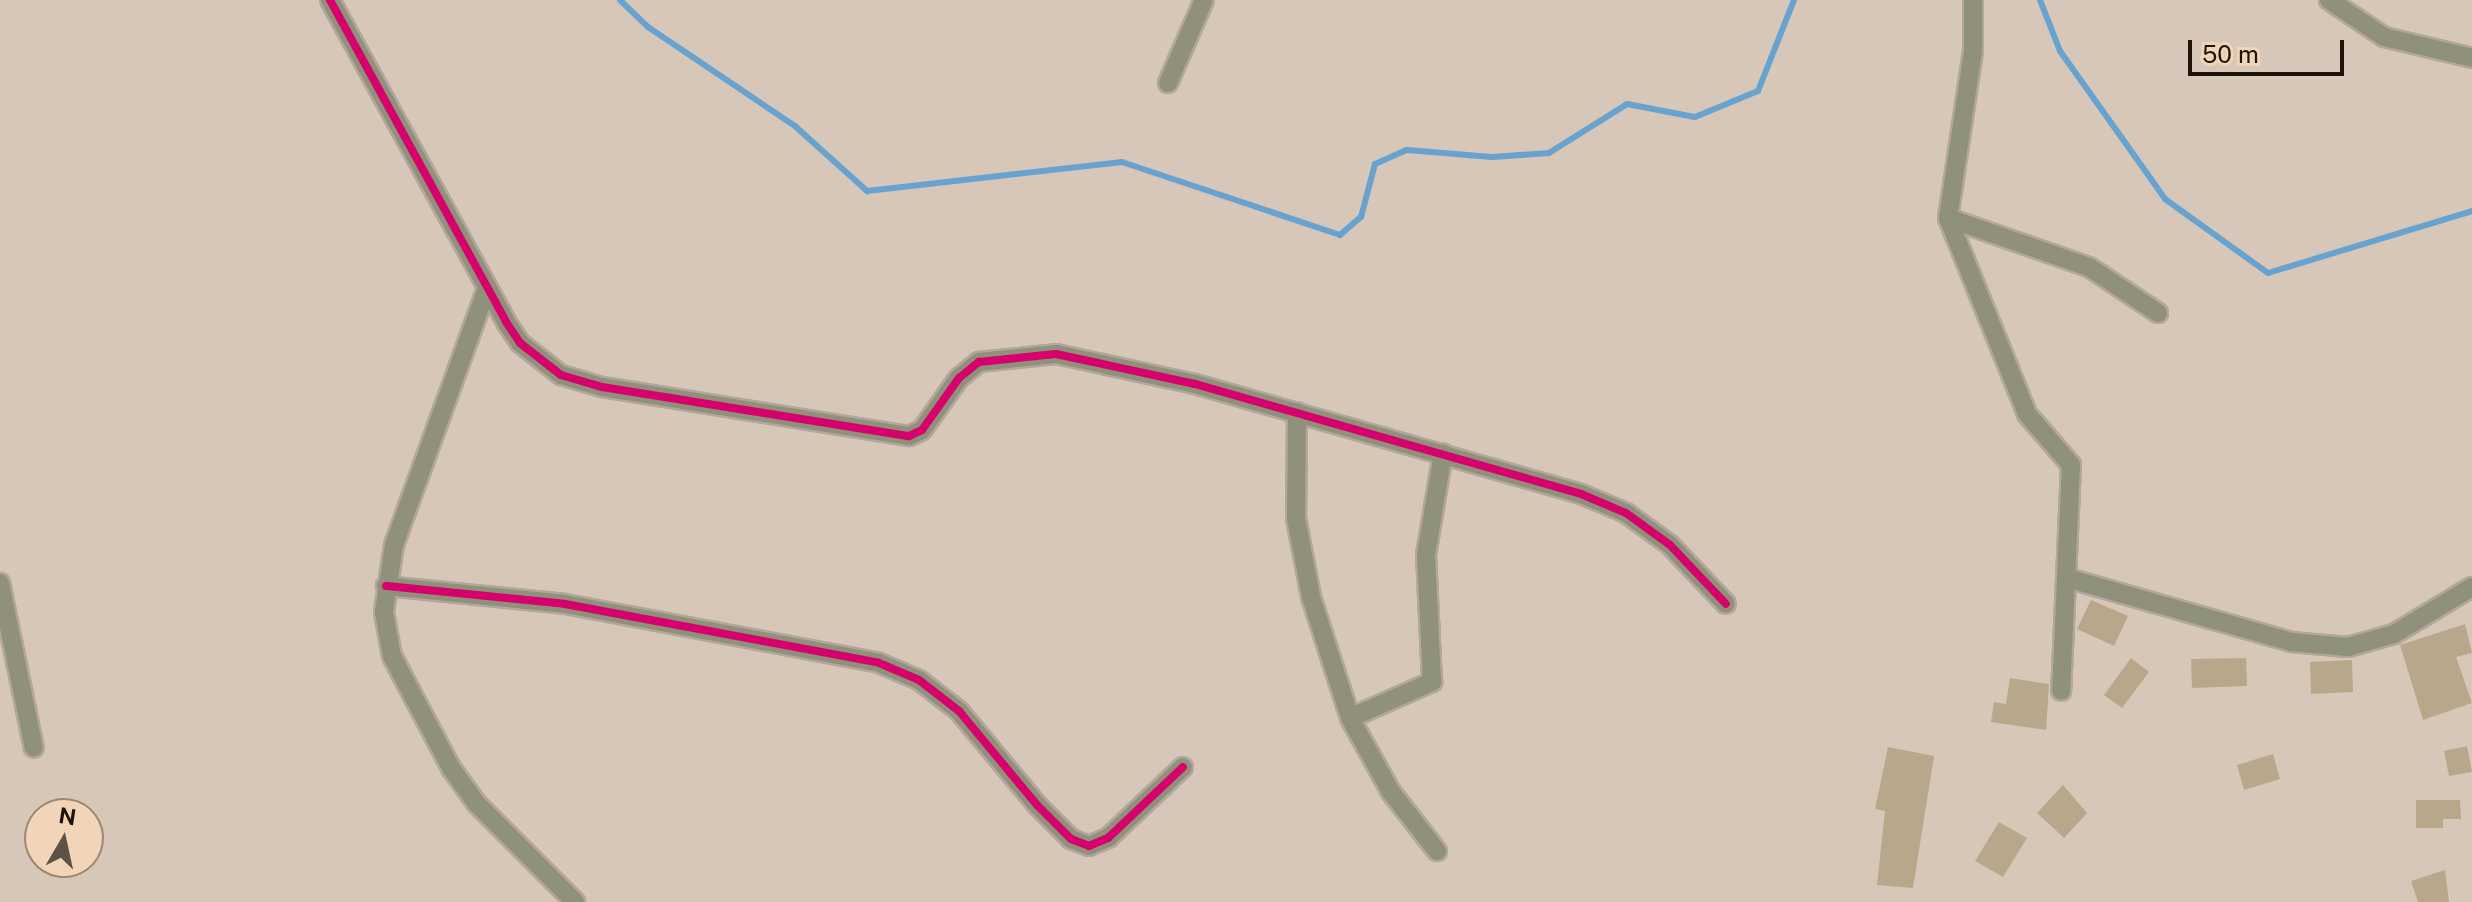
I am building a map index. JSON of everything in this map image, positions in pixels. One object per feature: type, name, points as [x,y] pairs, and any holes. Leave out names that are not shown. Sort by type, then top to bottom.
[{"type":"street","points":[[330,0],[520,343],[561,375],[602,387],[892,435],[922,430],[959,378],[979,362],[1007,355],[1056,354],[1297,412],[1544,480],[1626,513],[1670,545],[1726,604]]},
{"type":"street","points":[[1168,83],[1204,0]]},
{"type":"street","points":[[1973,0],[1973,51],[1948,218],[2027,414],[2071,465],[2061,691]]},
{"type":"street","points":[[2329,0],[2384,37],[2472,58]]},
{"type":"street","points":[[1948,218],[2089,267],[2158,313]]},
{"type":"street","points":[[487,288],[394,545],[386,586],[392,656],[433,739],[477,804],[575,902]]},
{"type":"street","points":[[1297,412],[1299,550],[1350,718],[1391,792],[1437,851]]},
{"type":"street","points":[[1350,718],[1432,682],[1426,555],[1443,453]]},
{"type":"street","points":[[2067,578],[2291,642],[2348,647],[2394,634],[2472,587]]},
{"type":"street","points":[[0,583],[34,748]]},
{"type":"street","points":[[386,586],[565,604],[879,663],[919,680],[959,711],[1037,805],[1071,839],[1089,846],[1108,838],[1183,767]]},
{"type":"building","points":[[2091,600],[2128,616],[2114,646],[2077,629]]},
{"type":"building","points":[[2465,624],[2472,653],[2456,657],[2472,703],[2423,720],[2400,645]]},
{"type":"building","points":[[2131,658],[2149,672],[2122,708],[2104,695]]},
{"type":"building","points":[[2246,658],[2247,686],[2192,688],[2191,659]]},
{"type":"building","points":[[2352,660],[2353,692],[2311,694],[2310,662]]},
{"type":"building","points":[[2010,678],[2049,684],[2046,730],[1991,722],[1994,702],[2006,704]]},
{"type":"building","points":[[2467,746],[2472,772],[2449,776],[2444,751]]},
{"type":"building","points":[[1888,747],[1934,756],[1913,888],[1877,885],[1885,811],[1875,809]]},
{"type":"building","points":[[2273,754],[2280,779],[2244,790],[2237,765]]},
{"type":"building","points":[[2063,785],[2087,813],[2064,838],[2037,813]]},
{"type":"building","points":[[2416,800],[2460,800],[2461,819],[2443,819],[2443,828],[2416,828]]},
{"type":"building","points":[[1999,822],[2027,838],[2003,877],[1975,861]]},
{"type":"building","points":[[2445,870],[2449,902],[2418,902],[2411,881]]},
{"type":"waterway","points":[[620,0],[648,27],[796,127],[867,191],[1122,162],[1340,235],[1361,217],[1375,164],[1407,150],[1492,157],[1549,153],[1627,104],[1695,117],[1758,91],[1794,0]]},
{"type":"waterway","points":[[2040,0],[2060,51],[2165,199],[2268,273],[2472,211]]},
{"type":"cycle path","points":[[330,0],[506,322],[520,343],[561,375],[602,387],[909,436],[922,430],[959,378],[979,362],[1056,354],[1195,384],[1581,494],[1626,513],[1670,545],[1726,604]]},
{"type":"cycle path","points":[[386,586],[565,604],[879,663],[919,680],[959,711],[1037,805],[1071,839],[1089,846],[1108,838],[1183,767]]}]
